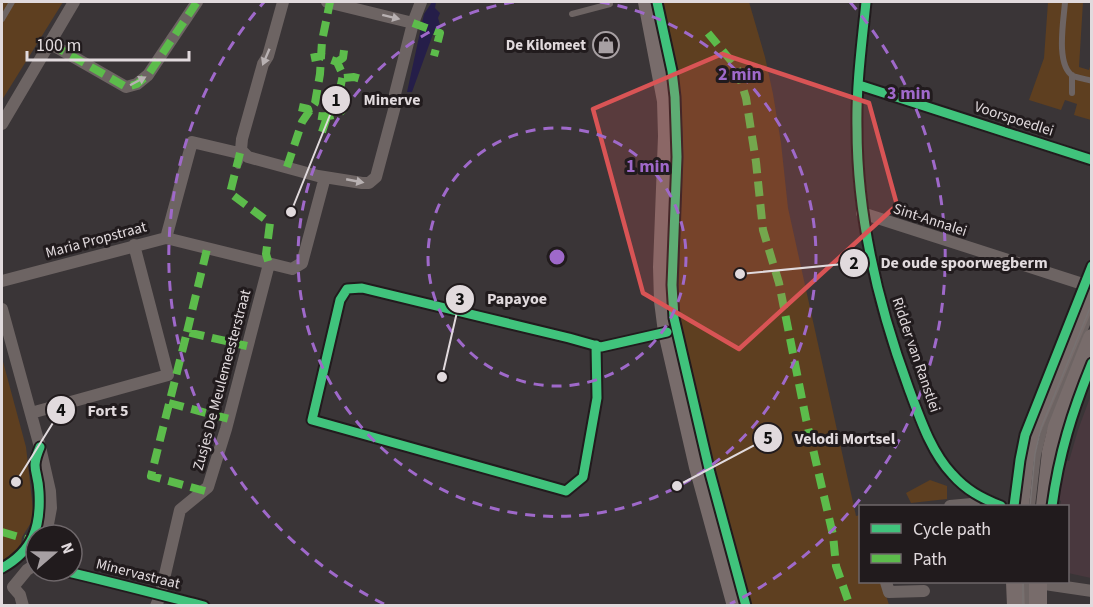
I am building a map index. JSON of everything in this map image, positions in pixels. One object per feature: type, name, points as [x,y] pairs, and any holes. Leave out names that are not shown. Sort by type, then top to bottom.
[{"type":"main road","points":[[647,2],[666,101],[667,136],[662,267],[667,332],[698,467],[736,606]]},
{"type":"main road","points":[[1020,505],[1024,460],[1030,435],[1092,287]]},
{"type":"main road","points":[[1045,505],[1051,452],[1057,427],[1092,338]]},
{"type":"main road","points":[[1015,583],[1016,606]]},
{"type":"main road","points":[[1034,583],[1038,606]]},
{"type":"street","points":[[2,124],[74,2]]},
{"type":"street","points":[[51,44],[126,87],[136,84],[148,75],[197,2]]},
{"type":"street","points":[[243,154],[242,139],[283,2]]},
{"type":"street","points":[[327,2],[413,23]]},
{"type":"street","points":[[166,238],[192,142],[325,177],[362,183],[369,183],[376,177],[395,106],[395,94],[413,23],[422,2]]},
{"type":"street","name":"Ridder van Ranstlei","points":[[866,2],[857,129],[862,213],[876,283],[892,344],[918,414],[931,441],[951,473],[979,497],[997,505]]},
{"type":"street","name":"Voorspoedlei","points":[[859,85],[1092,160]]},
{"type":"street","name":"Maria Propstraat","points":[[2,281],[166,238],[292,269],[302,263],[325,177]]},
{"type":"street","name":"Sint-Annalei","points":[[862,213],[1092,287]]},
{"type":"street","points":[[31,413],[168,375],[134,245]]},
{"type":"street","name":"Zusjes De Meulemeesterstraat","points":[[158,601],[180,510],[208,487],[226,429],[269,264]]},
{"type":"street","points":[[2,309],[50,491],[51,508],[48,523]]},
{"type":"street","points":[[965,505],[972,504],[979,497]]},
{"type":"street","points":[[23,606],[20,595],[7,586],[24,572]]},
{"type":"street","name":"Minervastraat","points":[[84,576],[135,588],[158,601],[204,606]]},
{"type":"street","points":[[886,583],[889,592],[924,591]]},
{"type":"street","points":[[1040,583],[1092,591]]},
{"type":"lane","points":[[2,19],[12,2]]},
{"type":"lane","points":[[1065,2],[1062,50],[1065,66],[1072,75],[1092,81]]},
{"type":"lane","points":[[572,14],[610,4]]},
{"type":"lane","points":[[1072,75],[1072,93]]},
{"type":"lane","points":[[238,166],[243,154]]},
{"type":"lane","points":[[596,345],[597,398],[583,477],[566,491],[312,420],[340,300],[347,289],[362,288],[596,345],[601,347],[667,332]]},
{"type":"lane","points":[[1032,505],[1038,455],[1044,431],[1092,312]]},
{"type":"lane","points":[[1027,606],[1034,583]]},
{"type":"highlighted area","points":[[722,54],[869,103],[897,205],[739,349],[643,293],[593,109]]},
{"type":"shaded area","points":[[2,2],[63,2],[2,100]]},
{"type":"shaded area","points":[[432,2],[436,2],[435,8],[440,13],[438,18],[441,28],[433,34],[412,92],[407,92],[424,14]]},
{"type":"shaded area","points":[[660,2],[749,2],[773,94],[788,208],[856,516],[859,515],[859,583],[882,583],[889,605],[749,605],[691,383],[678,312],[683,140],[679,80]]},
{"type":"shaded area","points":[[1048,2],[1083,2],[1079,67],[1089,70],[1091,63],[1091,120],[1074,115],[1077,104],[1065,100],[1061,110],[1029,100],[1044,58]]},
{"type":"shaded area","points":[[2,358],[26,447],[34,518],[31,523],[24,523],[21,544],[2,566]]},
{"type":"shaded area","points":[[1091,395],[1092,578],[1069,573],[1069,505],[1060,505],[1061,501],[1056,499],[1065,460],[1069,461]]},
{"type":"shaded area","points":[[930,480],[947,486],[947,499],[911,503],[906,493]]},
{"type":"tram line","points":[[1030,505],[1035,454],[1041,428],[1092,303]]},
{"type":"tram line","points":[[1023,583],[1023,606]]},
{"type":"marked path","points":[[51,44],[126,87],[137,84],[148,75],[197,2]]},
{"type":"marked path","points":[[287,167],[302,122],[315,103],[322,41],[330,2]]},
{"type":"marked path","points":[[413,23],[440,33],[434,56]]},
{"type":"marked path","points":[[708,33],[737,68],[746,98],[763,230],[779,283],[806,419],[833,535],[836,566],[850,606]]},
{"type":"marked path","points":[[337,62],[343,58],[345,43]]},
{"type":"marked path","points":[[299,107],[308,109],[309,113],[324,116],[339,113],[346,104],[340,89],[343,75],[337,62],[321,56],[311,58]]},
{"type":"marked path","points":[[344,78],[354,77],[364,80]]},
{"type":"marked path","points":[[322,132],[327,117]]},
{"type":"marked path","points":[[240,153],[230,193],[270,223],[266,254],[269,264]]},
{"type":"marked path","points":[[187,332],[207,249]]},
{"type":"marked path","points":[[205,491],[151,476],[187,332],[247,346]]},
{"type":"marked path","points":[[169,403],[229,419]]},
{"type":"marked path","points":[[2,532],[24,538]]},
{"type":"cycle path","points":[[657,2],[672,71],[675,97],[677,157],[672,285],[674,318],[710,473],[746,606]]},
{"type":"cycle path","points":[[866,2],[857,96],[858,162],[865,228],[879,293],[909,389],[938,456],[963,485],[980,497],[999,505]]},
{"type":"cycle path","points":[[859,85],[1092,160]]},
{"type":"cycle path","points":[[1014,505],[1025,435],[1092,266]]},
{"type":"cycle path","points":[[596,345],[597,398],[583,477],[566,491],[312,420],[340,300],[347,289],[362,288],[569,338],[601,347],[667,332]]},
{"type":"cycle path","points":[[1052,505],[1067,433],[1092,363]]},
{"type":"cycle path","points":[[2,568],[21,554],[33,537],[39,505],[35,466],[40,447]]},
{"type":"cycle path","points":[[84,576],[204,606]]},
{"type":"place","name":"De Kilomeet","points":[[606,45]]},
{"type":"place","name":"Minerve","points":[[291,212]]},
{"type":"place","name":"De oude spoorwegberm","points":[[740,274]]},
{"type":"place","name":"Papayoe","points":[[442,377]]},
{"type":"place","name":"Fort 5","points":[[16,482]]},
{"type":"place","name":"Velodi Mortsel","points":[[677,486]]}]
